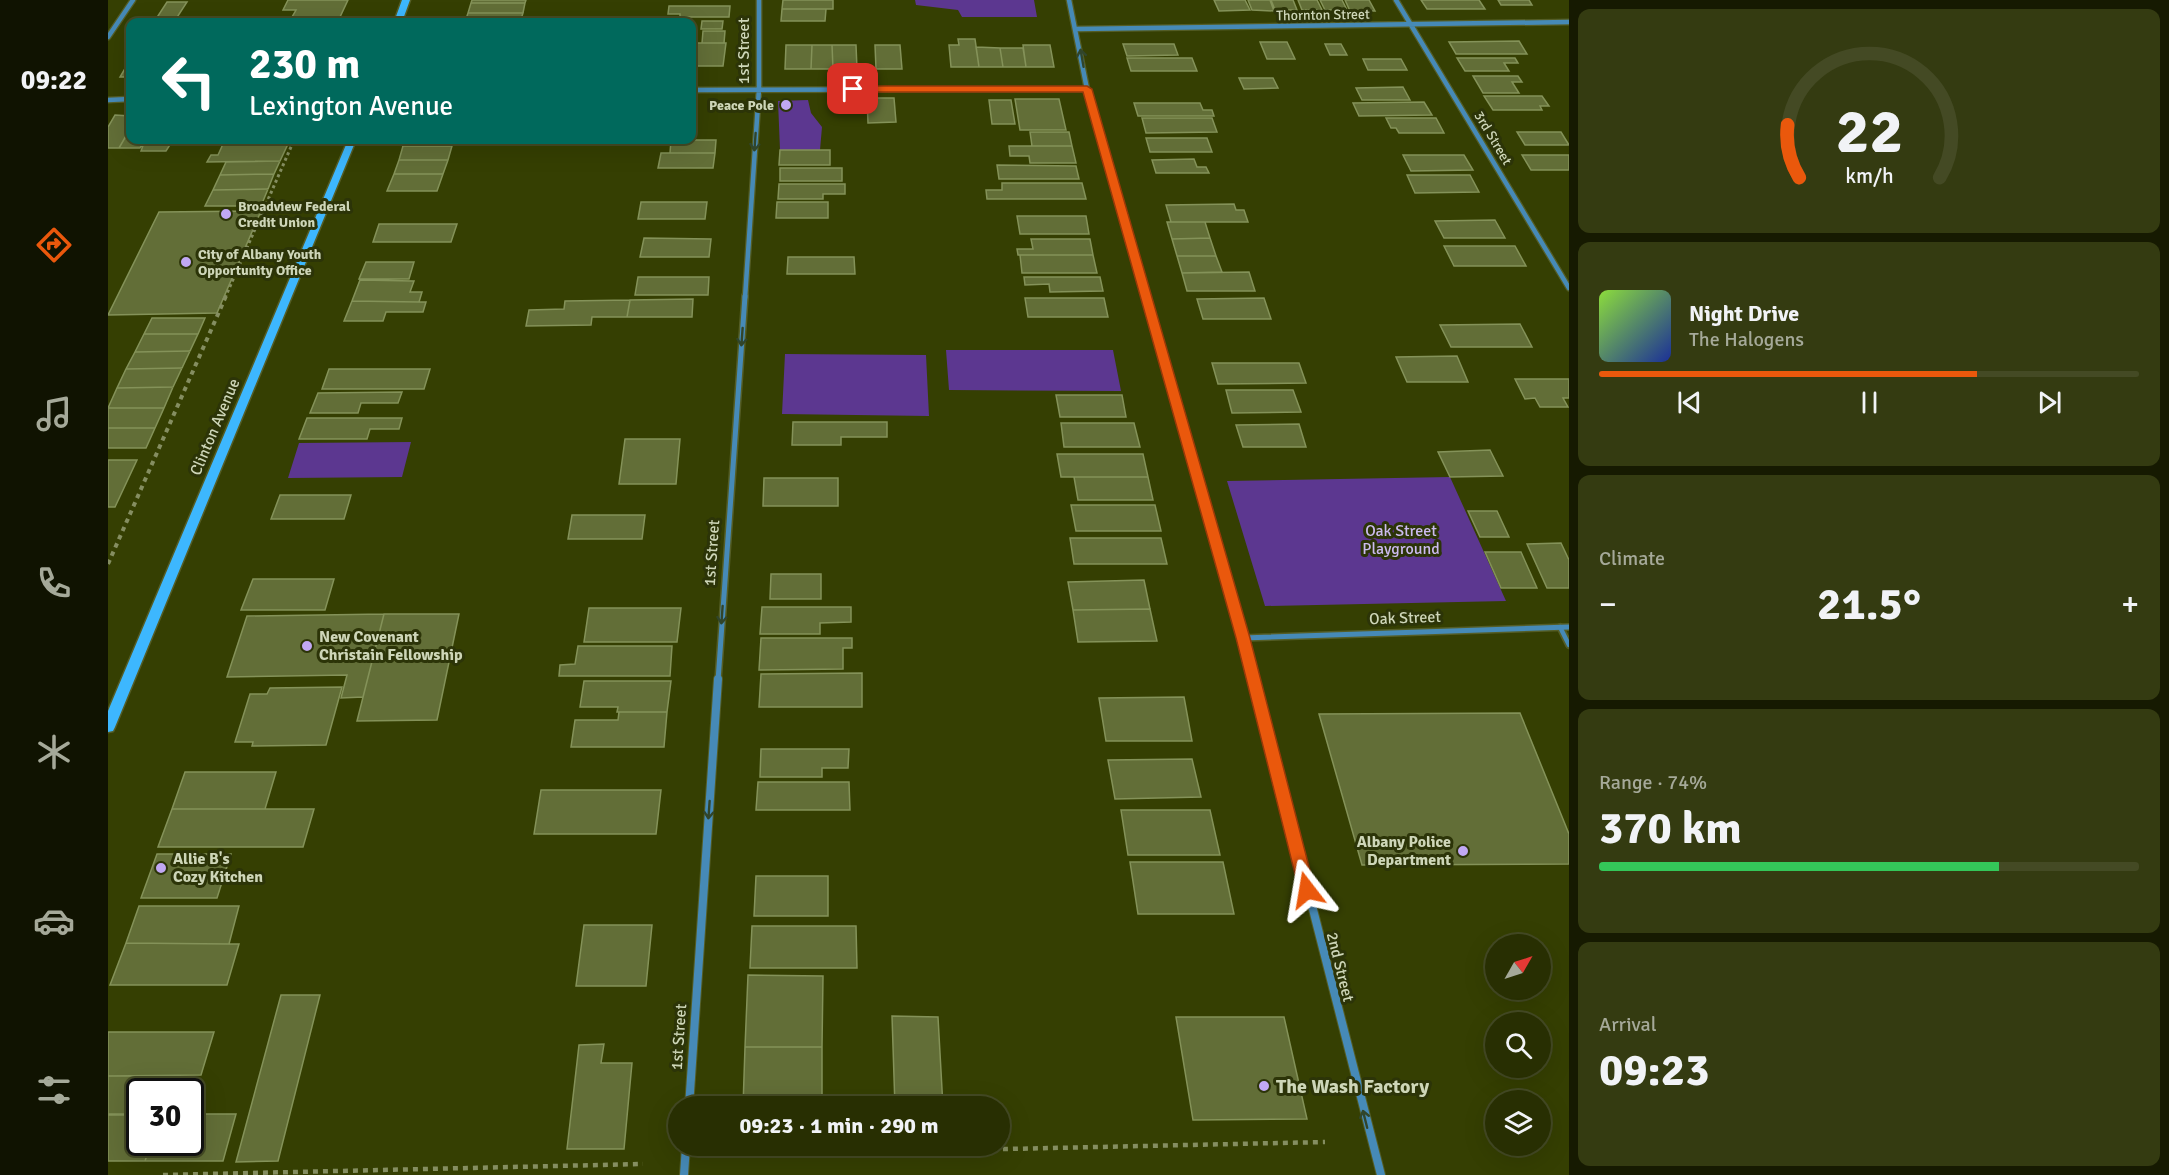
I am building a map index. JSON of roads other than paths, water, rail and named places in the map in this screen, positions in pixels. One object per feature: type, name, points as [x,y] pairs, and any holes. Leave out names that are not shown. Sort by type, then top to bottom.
[{"type":"street","points":[[108,37],[133,0]]},
{"type":"street","points":[[399,18],[406,0]]},
{"type":"street","name":"1st Street","points":[[690,1096],[759,89],[759,0]]},
{"type":"street","name":"2nd Street","points":[[1069,0],[1087,89],[1243,638],[1381,1175]]},
{"type":"street","name":"3rd Street","points":[[1396,0],[1569,288]]},
{"type":"street","name":"Thornton Street","points":[[1076,29],[1569,22]]},
{"type":"street","points":[[696,90],[1087,89]]},
{"type":"street","points":[[108,100],[126,99]]},
{"type":"street","name":"Clinton Avenue","points":[[108,727],[350,144]]},
{"type":"street","name":"Oak Street","points":[[1243,638],[1569,627]]},
{"type":"street","points":[[684,1175],[685,1156]]},
{"type":"lane","points":[[1560,627],[1569,645]]},
{"type":"place","name":"Peace Pole","points":[[786,105]]},
{"type":"place","name":"Broadview Federal Credit Union","points":[[226,214]]},
{"type":"place","name":"City of Albany Youth Opportunity Office","points":[[186,262]]},
{"type":"place","name":"New Covenant Christain Fellowship","points":[[307,646]]},
{"type":"place","name":"Albany Police Department","points":[[1463,851]]},
{"type":"place","name":"Allie B's Cozy Kitchen","points":[[161,868]]},
{"type":"place","name":"The Wash Factory","points":[[1264,1086]]},
{"type":"park label","name":"Oak Street Playground","points":[[1401,540]]}]
